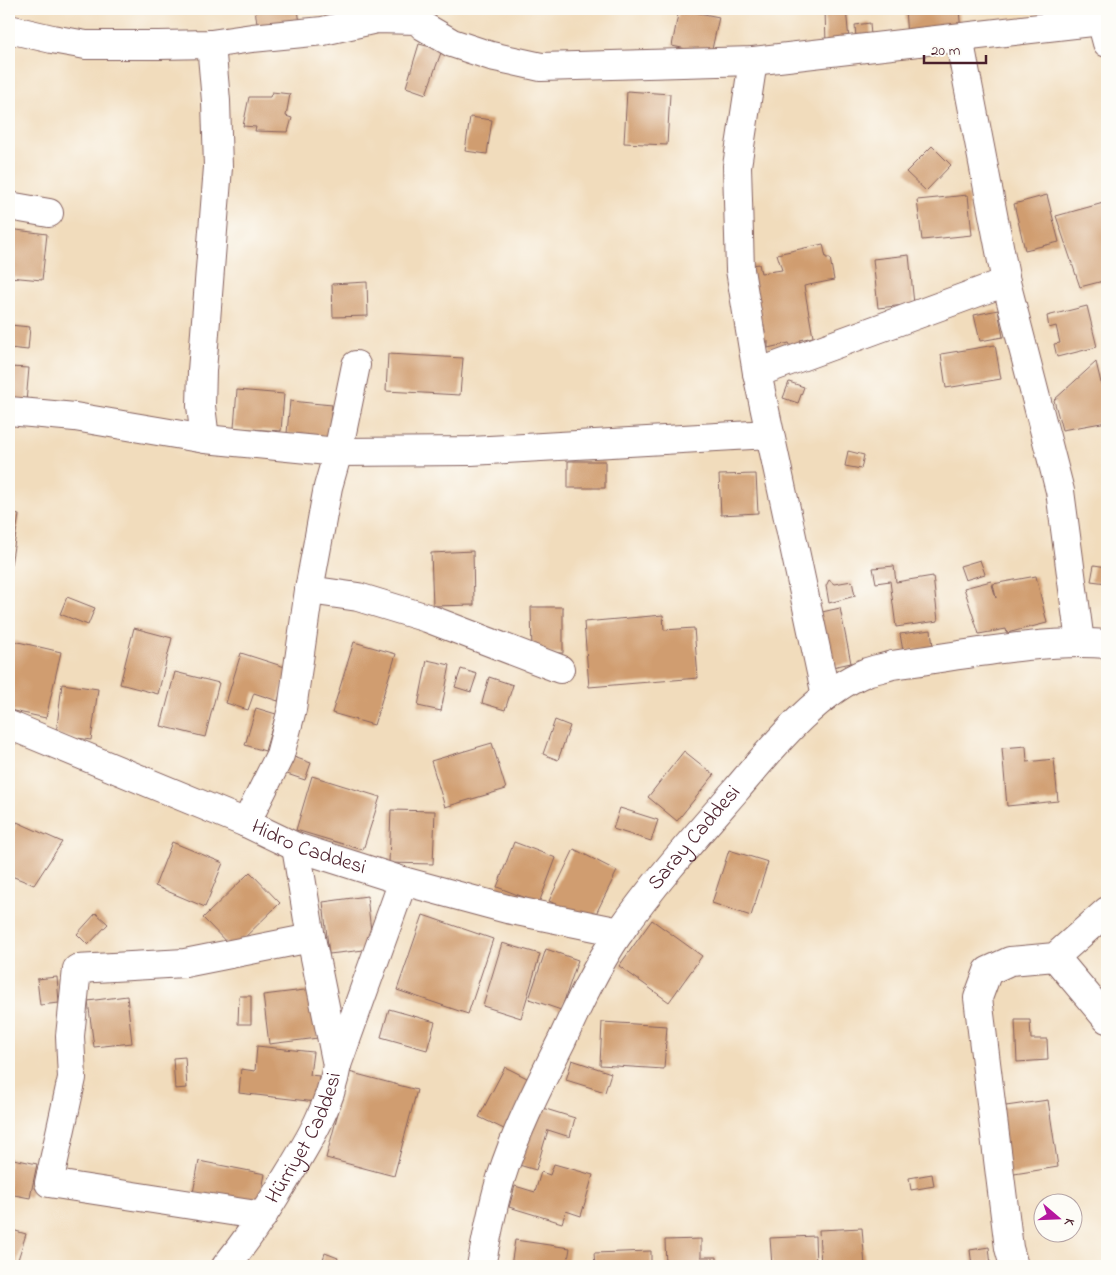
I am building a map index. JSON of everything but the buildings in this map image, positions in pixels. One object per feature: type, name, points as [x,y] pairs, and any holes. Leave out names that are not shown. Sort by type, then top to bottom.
[{"type":"street","points":[[9,29],[52,40],[86,45],[211,44],[323,30],[376,19],[419,15],[423,26],[452,43],[491,56],[541,67],[753,61],[1102,24]]},
{"type":"street","points":[[959,38],[1006,282],[1060,491],[1080,642]]},
{"type":"street","points":[[205,440],[201,406],[202,371],[218,167],[216,100],[211,44]]},
{"type":"street","points":[[753,61],[737,166],[740,270],[757,373],[826,696]]},
{"type":"street","points":[[9,206],[49,213]]},
{"type":"street","points":[[757,373],[1006,282]]},
{"type":"street","points":[[246,823],[280,755],[292,709],[309,590],[328,487],[338,452],[356,364]]},
{"type":"street","points":[[9,411],[76,418],[205,440],[338,452],[480,451],[770,434]]},
{"type":"street","points":[[309,590],[358,597],[427,618],[560,669]]},
{"type":"street","name":"Saray Caddesi","points":[[481,1266],[490,1217],[514,1143],[586,989],[603,958],[658,882],[751,772],[794,727],[826,696],[849,681],[868,672],[892,666],[1052,644],[1080,642],[1107,644]]},
{"type":"street","name":"Hidro Caddesi","points":[[9,724],[246,823],[296,847],[403,880],[508,909],[620,932]]},
{"type":"street","name":"Hürriyet Caddesi","points":[[226,1266],[263,1216],[315,1129],[334,1083],[337,1065],[311,938],[296,847]]},
{"type":"street","points":[[337,1065],[403,880]]},
{"type":"street","points":[[1014,1266],[1009,1248],[978,998],[988,971],[1010,961],[1055,957],[1107,911]]},
{"type":"street","points":[[263,1216],[49,1183],[72,1078],[70,1036],[77,969],[185,963],[311,938]]},
{"type":"street","points":[[1055,957],[1107,1019]]}]
